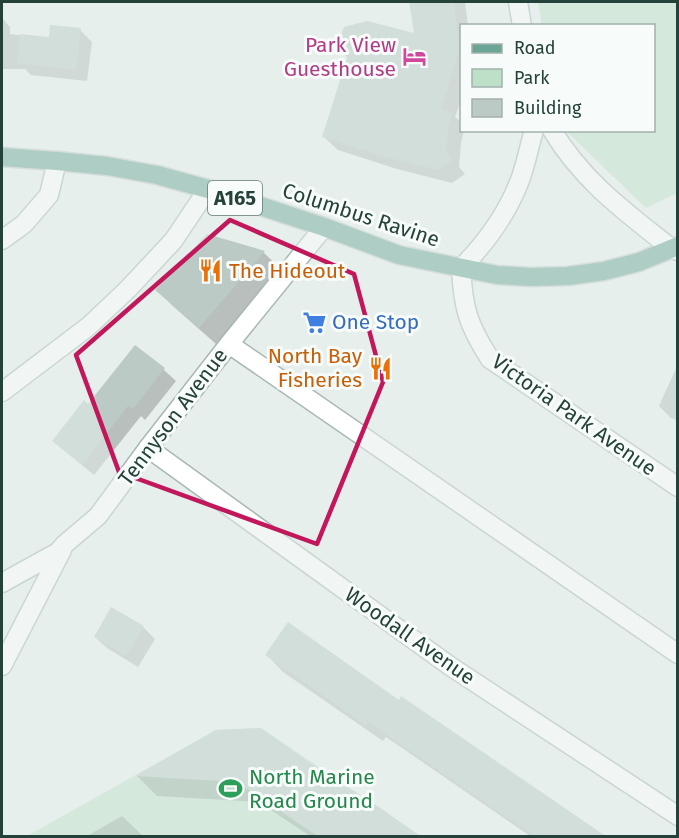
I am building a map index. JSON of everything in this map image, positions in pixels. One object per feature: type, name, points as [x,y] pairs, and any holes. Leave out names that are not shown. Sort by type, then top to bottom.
[{"type":"main road","name":"Columbus Ravine","points":[[2,157],[57,160],[158,175],[324,227],[399,255],[461,268]]},
{"type":"main road","name":"A165","points":[[461,268],[497,275],[532,278],[568,276],[604,271],[676,249]]},
{"type":"street","points":[[518,2],[522,24]]},
{"type":"street","points":[[461,268],[480,249],[510,204],[521,178],[533,132]]},
{"type":"street","points":[[553,132],[582,172],[605,196],[676,249]]},
{"type":"street","points":[[2,240],[24,224],[49,195],[57,160]]},
{"type":"street","points":[[2,392],[89,326],[128,289],[173,241],[208,189]]},
{"type":"street","name":"Tennyson Avenue","points":[[2,583],[58,552],[98,516],[229,344],[324,227]]},
{"type":"street","name":"Victoria Park Avenue","points":[[461,268],[462,294],[468,320],[477,340],[490,359],[678,487]]},
{"type":"street","points":[[229,344],[678,654]]},
{"type":"street","name":"Woodall Avenue","points":[[148,448],[450,666],[678,816]]},
{"type":"street","points":[[2,666],[65,544]]},
{"type":"highlighted area","points":[[230,220],[354,274],[383,382],[317,544],[119,472],[76,355]]},
{"type":"green space","points":[[538,2],[677,2],[677,193],[646,208],[567,132],[655,132],[655,24],[542,24]]},
{"type":"green space","name":"North Marine Road Ground","points":[[261,728],[421,836],[27,836],[216,730]]},
{"type":"building","points":[[409,2],[454,2],[459,50],[441,109],[452,112],[446,152],[452,160],[438,170],[382,156],[322,137],[349,52],[336,48],[344,27],[367,21],[414,33]]},
{"type":"building","points":[[50,25],[81,28],[76,70],[17,63],[20,34],[49,37]]},
{"type":"building","name":"The Hideout","points":[[207,234],[265,251],[199,328],[155,290]]},
{"type":"building","points":[[135,345],[165,368],[133,409],[128,406],[82,465],[52,441],[84,400],[88,404]]},
{"type":"building","points":[[111,607],[144,626],[126,656],[94,637]]},
{"type":"building","points":[[288,622],[399,700],[401,696],[607,837],[536,837],[368,722],[366,725],[265,655]]},
{"type":"building","points":[[261,728],[421,837],[319,837],[237,782],[135,776],[216,730]]},
{"type":"place","name":"Park View Guesthouse","points":[[414,57]]},
{"type":"place","name":"The Hideout","points":[[211,271]]},
{"type":"place","name":"One Stop","points":[[314,322]]},
{"type":"place","name":"North Bay Fisheries","points":[[380,368]]},
{"type":"place","name":"North Marine Road Ground","points":[[231,789]]}]
